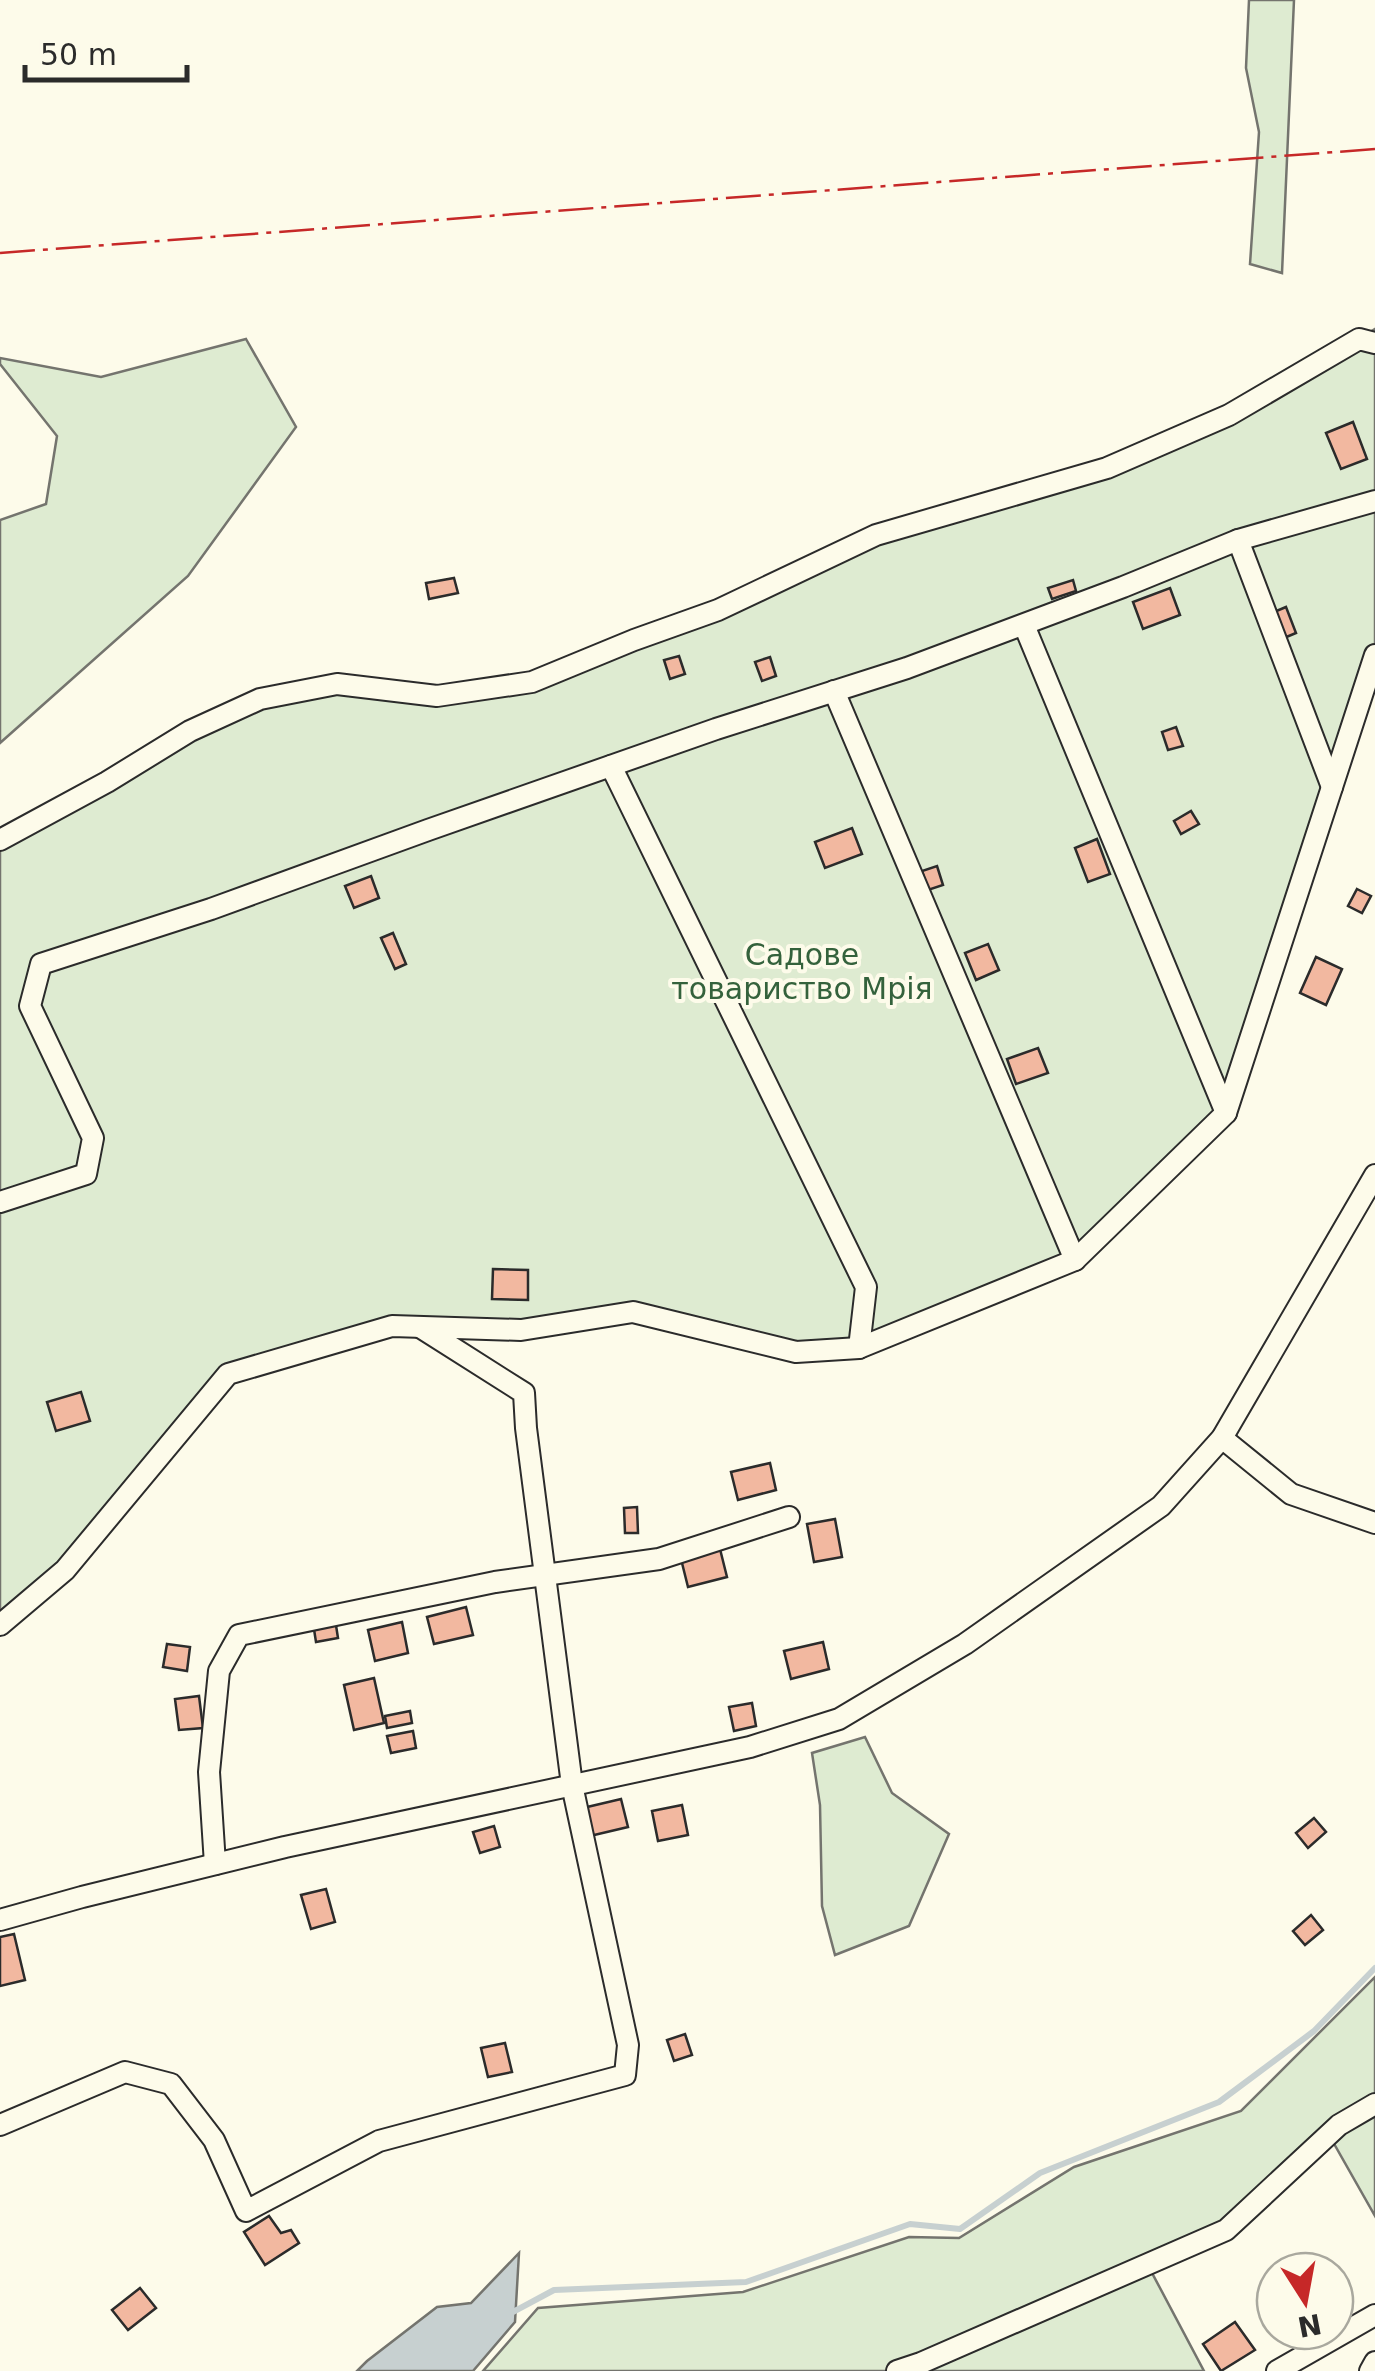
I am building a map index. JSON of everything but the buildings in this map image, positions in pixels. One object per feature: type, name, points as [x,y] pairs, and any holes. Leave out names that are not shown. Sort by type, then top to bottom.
[{"type":"street","points":[[0,840],[190,731],[260,700],[337,684],[437,696],[532,682],[718,610],[876,535],[1108,468],[1229,414],[1359,338],[1375,344]]},
{"type":"street","points":[[0,1202],[86,1174],[94,1138],[30,1006],[41,964],[212,909],[428,830],[1024,625],[1238,540],[1375,501]]},
{"type":"street","points":[[1238,540],[1332,787]]},
{"type":"street","points":[[1024,625],[1226,1113]]},
{"type":"street","points":[[0,1625],[66,1570],[228,1374],[392,1326],[521,1330],[634,1312],[796,1352],[859,1348],[1076,1260],[1226,1113],[1375,654]]},
{"type":"street","points":[[834,692],[1076,1260]]},
{"type":"street","points":[[611,766],[866,1288],[859,1348]]},
{"type":"street","points":[[0,1920],[214,1864],[750,1747],[838,1720],[965,1644],[1160,1506],[1222,1438],[1375,1175]]},
{"type":"street","points":[[0,2125],[125,2072],[171,2084],[214,2140],[246,2211],[379,2141],[625,2075],[628,2045],[572,1784],[524,1393],[418,1326]]},
{"type":"street","points":[[1222,1438],[1291,1494],[1375,1523]]},
{"type":"street","points":[[214,1864],[210,1772],[219,1671],[239,1635],[494,1582],[659,1559],[789,1517]]},
{"type":"street","points":[[897,2371],[1226,2230],[1339,2125],[1375,2104]]},
{"type":"street","points":[[1278,2371],[1375,2315]]},
{"type":"street","points":[[1370,2371],[1375,2362]]},
{"type":"green space","points":[[1249,0],[1294,0],[1282,273],[1250,264],[1259,132],[1246,68]]},
{"type":"green space","name":"Садове товариство Мрія","points":[[1375,329],[1375,655],[1226,1113],[1075,1260],[859,1348],[796,1352],[633,1312],[521,1330],[392,1326],[228,1374],[65,1570],[0,1618],[0,840],[190,731],[337,684],[437,696],[532,682],[876,535],[1107,468],[1290,380]]},
{"type":"green space","points":[[246,339],[296,427],[188,576],[0,743],[0,520],[46,504],[57,436],[0,364],[0,358],[101,377]]},
{"type":"green space","points":[[865,1737],[892,1793],[949,1834],[909,1926],[835,1955],[822,1906],[820,1805],[812,1753]]},
{"type":"green space","points":[[1375,1977],[1375,2216],[1333,2142],[1233,2235],[1151,2271],[1204,2371],[483,2371],[538,2308],[743,2292],[909,2237],[959,2238],[1074,2167],[1241,2111]]},
{"type":"shaded area","points":[[519,2253],[515,2322],[473,2371],[357,2371],[437,2307],[471,2303]]},
{"type":"waterway","points":[[509,2314],[554,2290],[746,2282],[910,2224],[960,2229],[1040,2173],[1219,2102],[1314,2031],[1375,1968]]},
{"type":"power","points":[[0,253],[1375,149]]}]
